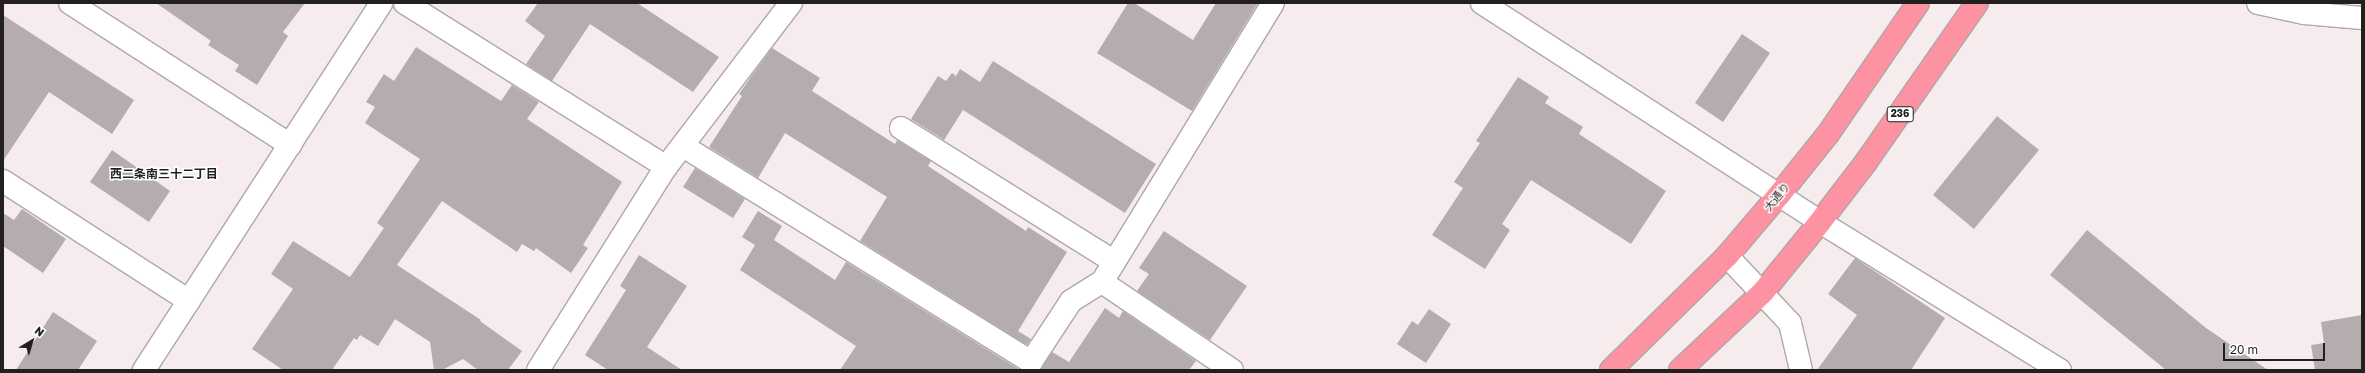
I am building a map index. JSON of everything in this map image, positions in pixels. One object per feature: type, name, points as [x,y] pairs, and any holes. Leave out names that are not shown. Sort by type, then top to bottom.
[{"type":"highway","name":"大通り","points":[[1612,370],[1727,256],[1779,195],[1828,134],[1918,3]]},
{"type":"highway","name":"236","points":[[1680,370],[1763,292],[1820,222],[1866,162],[1977,3]]},
{"type":"street","points":[[70,3],[290,144]]},
{"type":"street","points":[[144,370],[381,3]]},
{"type":"street","points":[[405,3],[666,167]]},
{"type":"street","points":[[538,370],[666,167],[790,3]]},
{"type":"street","points":[[683,146],[1031,362],[1071,301],[1102,282],[1273,3]]},
{"type":"street","points":[[1482,3],[1820,222],[2060,370]]},
{"type":"street","points":[[2258,3],[2304,13],[2362,18]]},
{"type":"street","points":[[901,128],[1115,262]]},
{"type":"street","points":[[3,181],[189,301]]},
{"type":"street","points":[[1727,256],[1790,322],[1802,370]]},
{"type":"street","points":[[1102,282],[1232,370]]},
{"type":"building","points":[[156,3],[305,3],[283,32],[288,36],[257,85],[235,71],[239,65],[208,45],[211,41]]},
{"type":"building","points":[[538,3],[637,3],[719,57],[693,92],[590,24],[552,81],[526,64],[545,36],[525,21]]},
{"type":"building","points":[[1128,3],[1134,3],[1193,40],[1216,3],[1258,3],[1192,111],[1097,53]]},
{"type":"building","points":[[3,15],[134,100],[112,134],[49,92],[3,161]]},
{"type":"building","points":[[1742,34],[1770,53],[1723,122],[1695,103]]},
{"type":"building","points":[[416,47],[501,101],[512,85],[539,102],[527,119],[622,182],[583,245],[588,248],[571,273],[536,248],[534,251],[522,244],[517,252],[442,201],[397,265],[481,320],[480,321],[522,351],[508,370],[478,370],[463,359],[442,370],[434,370],[430,342],[395,319],[378,346],[360,335],[357,340],[354,338],[332,370],[283,370],[252,349],[293,289],[271,274],[293,241],[350,277],[384,228],[377,223],[420,159],[365,123],[375,107],[366,102],[384,74],[394,81]]},
{"type":"building","points":[[772,48],[820,78],[812,91],[895,144],[897,140],[931,161],[928,166],[1026,231],[1028,227],[1067,252],[1018,331],[1031,339],[1027,345],[860,241],[887,197],[785,133],[758,178],[709,147],[742,96],[739,94]]},
{"type":"building","points":[[993,61],[1156,164],[1125,213],[963,110],[944,140],[911,119],[938,76],[946,81],[952,73],[956,76],[960,69],[980,82]]},
{"type":"building","points":[[1518,77],[1549,97],[1545,103],[1583,127],[1579,134],[1666,191],[1631,244],[1531,180],[1502,224],[1510,230],[1485,269],[1432,235],[1463,188],[1454,182],[1480,143],[1476,141]]},
{"type":"building","points":[[1997,116],[2039,150],[1974,229],[1933,195]]},
{"type":"building","points":[[112,150],[170,191],[149,222],[90,182]]},
{"type":"building","points":[[695,168],[745,199],[733,218],[683,187]]},
{"type":"building","points":[[22,209],[66,239],[43,273],[3,246],[3,213],[14,220]]},
{"type":"building","points":[[758,211],[782,226],[774,240],[835,280],[846,262],[1020,370],[840,370],[856,346],[740,270],[755,245],[742,237]]},
{"type":"building","points":[[2087,230],[2206,328],[2268,370],[2166,370],[2050,275]]},
{"type":"building","points":[[1164,231],[1247,286],[1210,340],[1137,291],[1149,274],[1139,268]]},
{"type":"building","points":[[639,255],[687,286],[647,347],[682,370],[608,370],[585,355],[626,290],[620,286]]},
{"type":"building","points":[[1855,258],[1945,318],[1911,370],[1817,370],[1857,315],[1828,294]]},
{"type":"building","points":[[1105,308],[1119,318],[1123,311],[1196,361],[1189,370],[1040,370],[1052,352],[1069,362]]},
{"type":"building","points":[[1429,309],[1451,324],[1426,363],[1397,344],[1412,321],[1418,325]]},
{"type":"building","points":[[53,312],[97,341],[78,370],[16,370]]},
{"type":"building","points":[[2362,315],[2362,370],[2315,370],[2311,345],[2324,343],[2321,322]]},
{"type":"district","name":"西二条南三十二丁目","points":[[164,174]]}]
